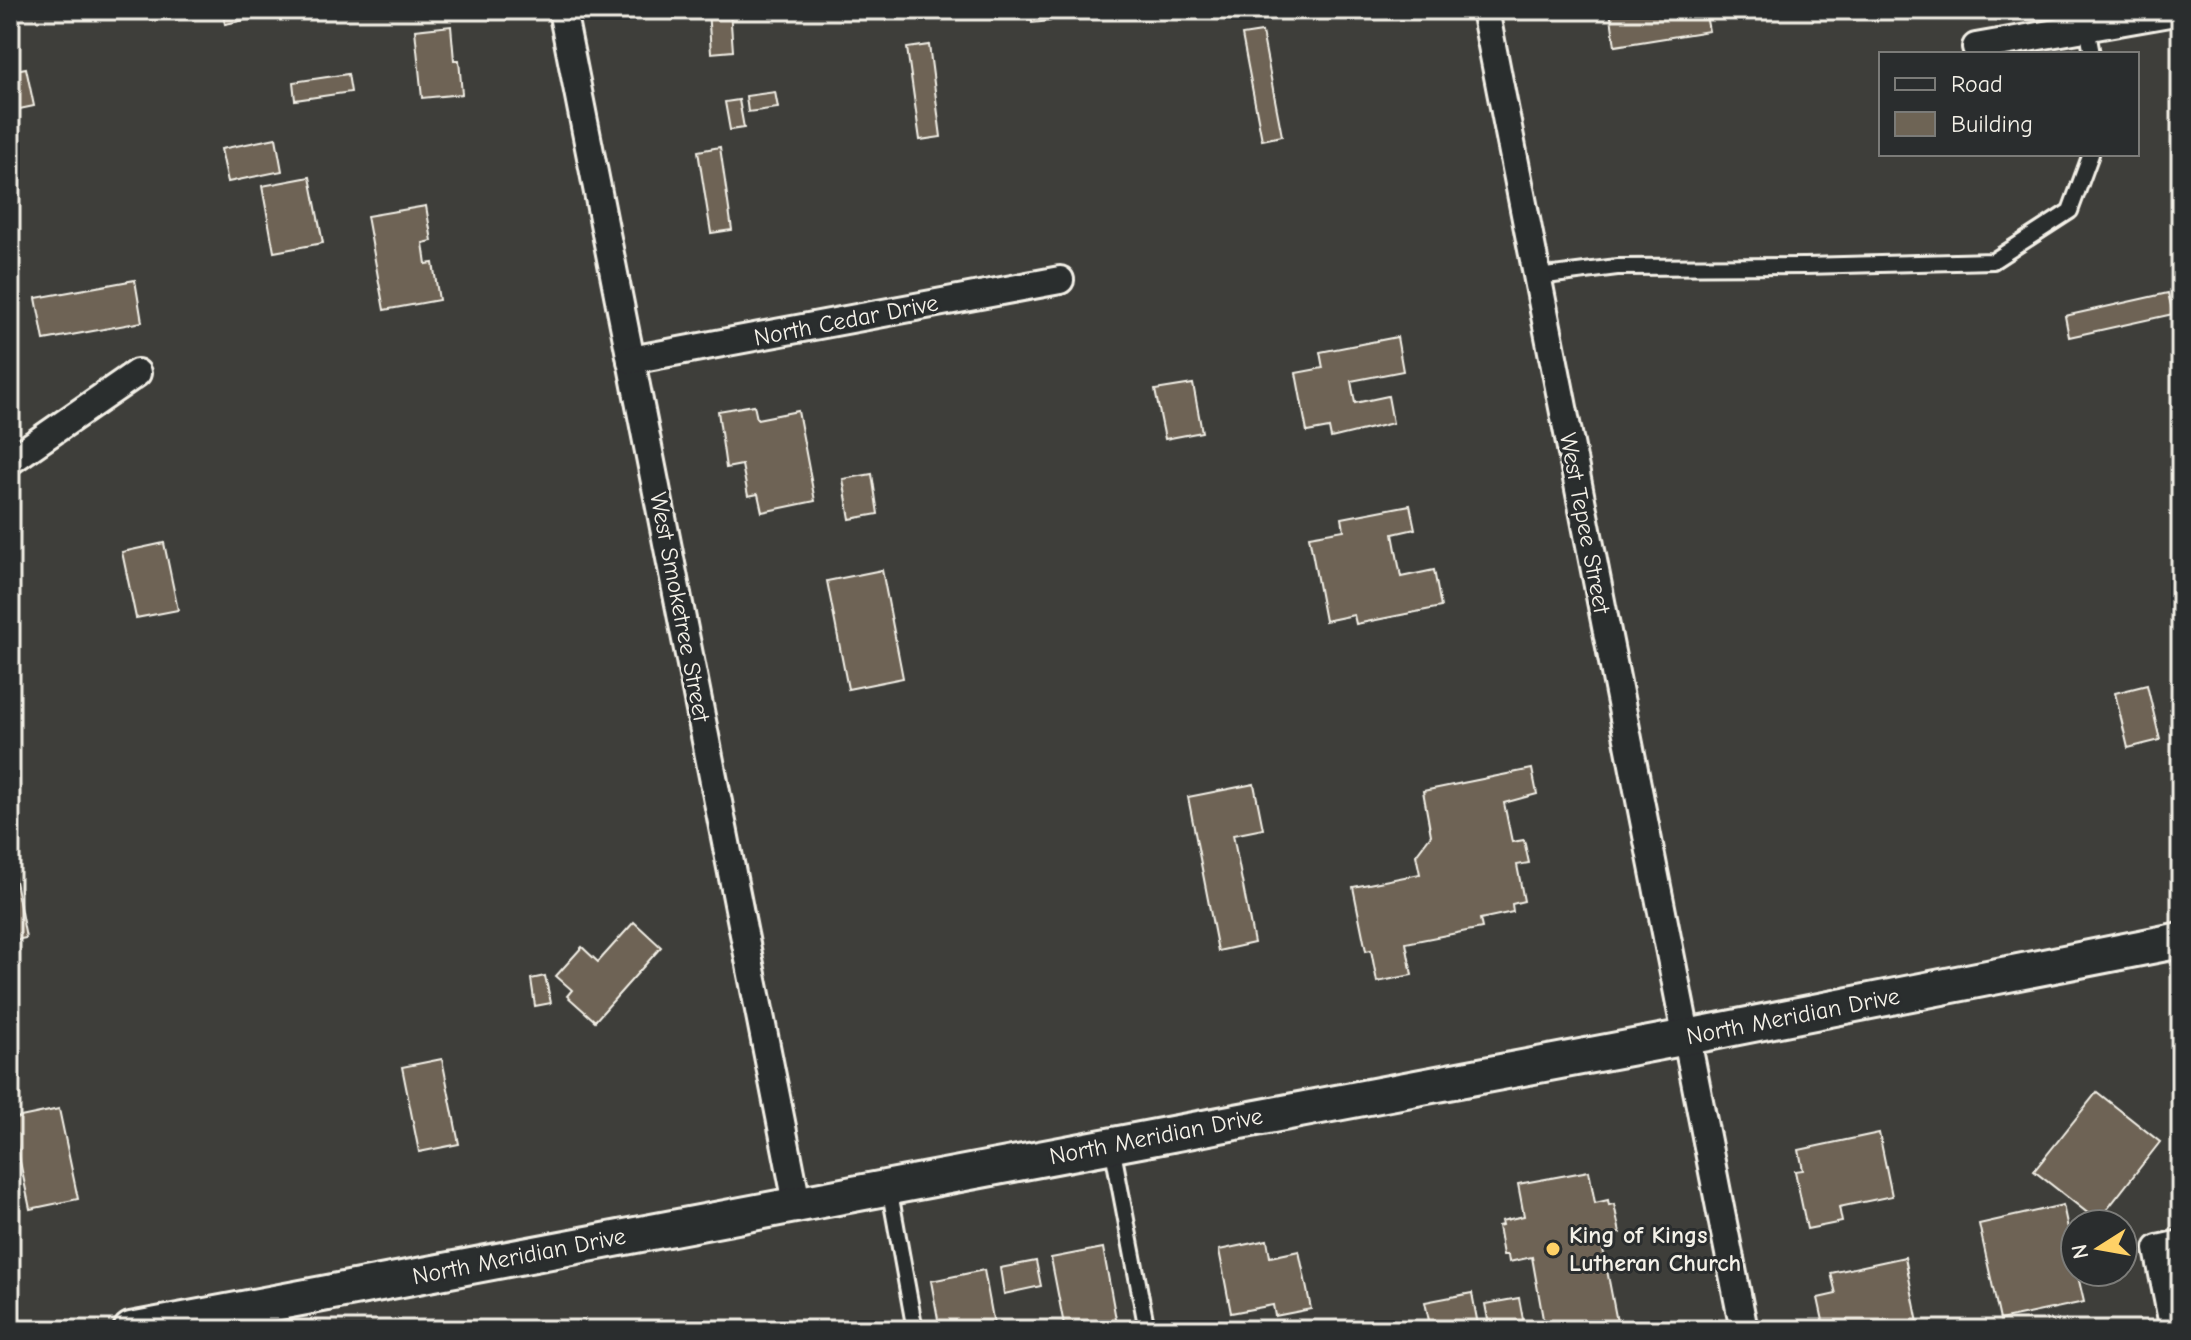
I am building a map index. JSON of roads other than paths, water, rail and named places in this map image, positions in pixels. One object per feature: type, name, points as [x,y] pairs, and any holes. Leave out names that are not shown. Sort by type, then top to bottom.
[{"type":"street","name":"West Smoketree Street","points":[[562,10],[797,1203]]},
{"type":"street","name":"West Tepee Street","points":[[1485,10],[1744,1330]]},
{"type":"street","points":[[1976,47],[2181,11]]},
{"type":"street","name":"North Cedar Drive","points":[[631,360],[1060,280]]},
{"type":"street","points":[[10,461],[137,373]]},
{"type":"street","name":"North Meridian Drive","points":[[131,1330],[1687,1037],[2181,940]]},
{"type":"street","points":[[2170,1247],[2174,1330]]},
{"type":"lane","points":[[2087,27],[2092,52]]},
{"type":"lane","points":[[1538,277],[1617,267],[1993,261],[2070,211],[2090,156]]},
{"type":"lane","points":[[1112,1144],[1147,1330]]},
{"type":"lane","points":[[888,1186],[915,1330]]},
{"type":"place","name":"King of Kings Lutheran Church","points":[[1553,1249]]}]
